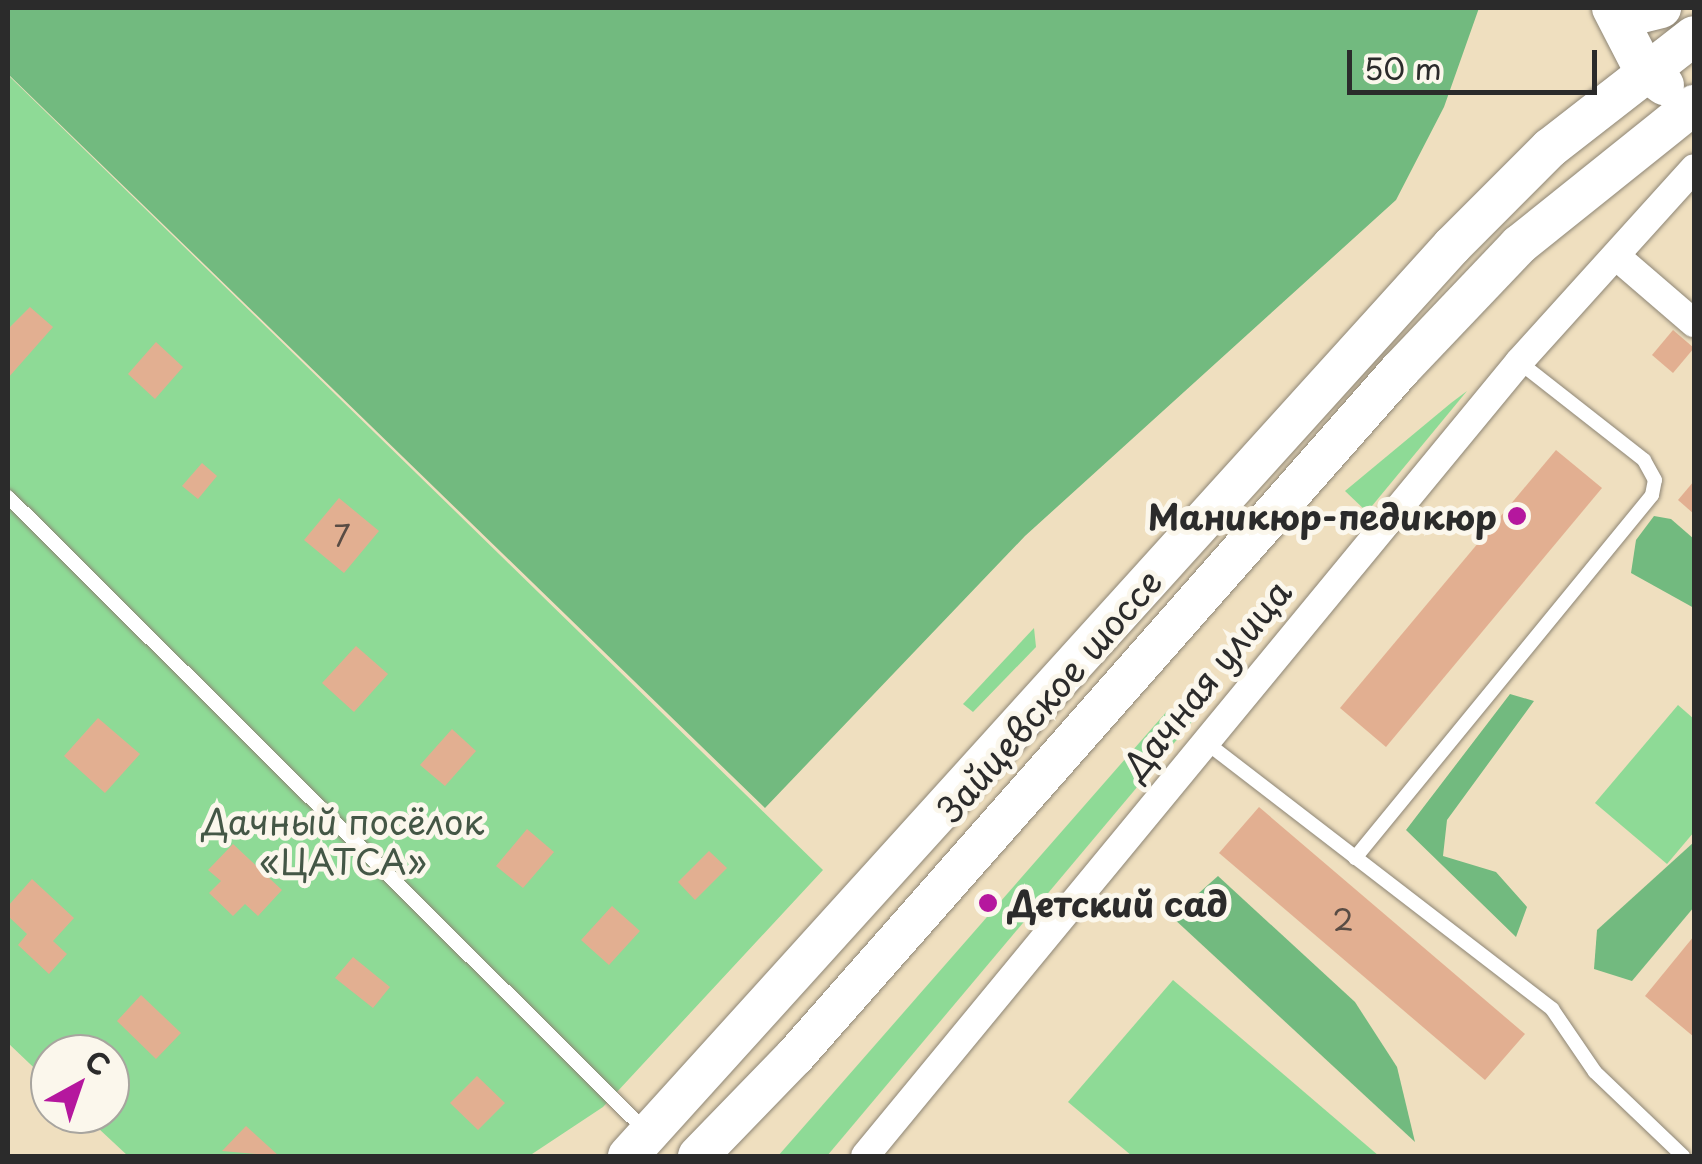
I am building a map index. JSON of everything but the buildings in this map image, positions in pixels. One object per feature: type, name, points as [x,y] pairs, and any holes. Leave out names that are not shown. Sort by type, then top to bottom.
[{"type":"main road","points":[[1612,8],[1633,15],[1661,8]]},
{"type":"main road","points":[[1612,8],[1644,70],[1676,92],[1694,92]]},
{"type":"main road","name":"Зайцевское шоссе","points":[[639,1146],[1452,246],[1550,148],[1644,70],[1694,36]]},
{"type":"main road","points":[[1519,245],[1626,125],[1644,70]]},
{"type":"main road","name":"Зайцевское шоссе","points":[[698,1156],[1519,245],[1694,105]]},
{"type":"street","name":"Дачная улица","points":[[865,1156],[1203,740],[1519,362],[1694,168]]},
{"type":"street","points":[[1616,256],[1694,323]]},
{"type":"lane","points":[[1354,858],[1652,495],[1655,480],[1644,460],[1519,362]]},
{"type":"lane","points":[[8,497],[639,1146]]},
{"type":"lane","points":[[1203,740],[1552,1009],[1594,1072],[1689,1155]]},
{"type":"green space","points":[[8,8],[1479,8],[1444,107],[1396,200],[1025,536],[765,808],[8,74]]},
{"type":"green space","name":"Дачный посёлок «ЦАТСА»","points":[[8,75],[823,870],[603,1107],[529,1156],[128,1156],[104,1134],[130,1134],[130,1034],[30,1034],[30,1064],[8,1043]]},
{"type":"green space","points":[[1467,391],[1367,512],[1345,491],[1451,403]]},
{"type":"green space","points":[[1654,516],[1671,519],[1694,539],[1694,608],[1631,573],[1636,540]]},
{"type":"green space","points":[[1034,628],[1036,647],[973,712],[963,704]]},
{"type":"green space","points":[[1510,694],[1534,701],[1447,820],[1443,856],[1496,872],[1527,907],[1516,937],[1406,830]]},
{"type":"green space","points":[[1678,705],[1694,719],[1694,832],[1667,864],[1595,803]]},
{"type":"green space","points":[[1168,710],[1196,717],[827,1156],[778,1156]]},
{"type":"green space","points":[[1694,842],[1694,907],[1632,981],[1594,969],[1597,930]]},
{"type":"green space","points":[[1218,876],[1355,1002],[1397,1067],[1415,1142],[1172,917]]},
{"type":"green space","points":[[1173,980],[1379,1156],[1132,1156],[1068,1102]]},
{"type":"place","name":"Маникюр-педикюр","points":[[1517,516]]},
{"type":"place","name":"Детский сад","points":[[988,903]]}]
